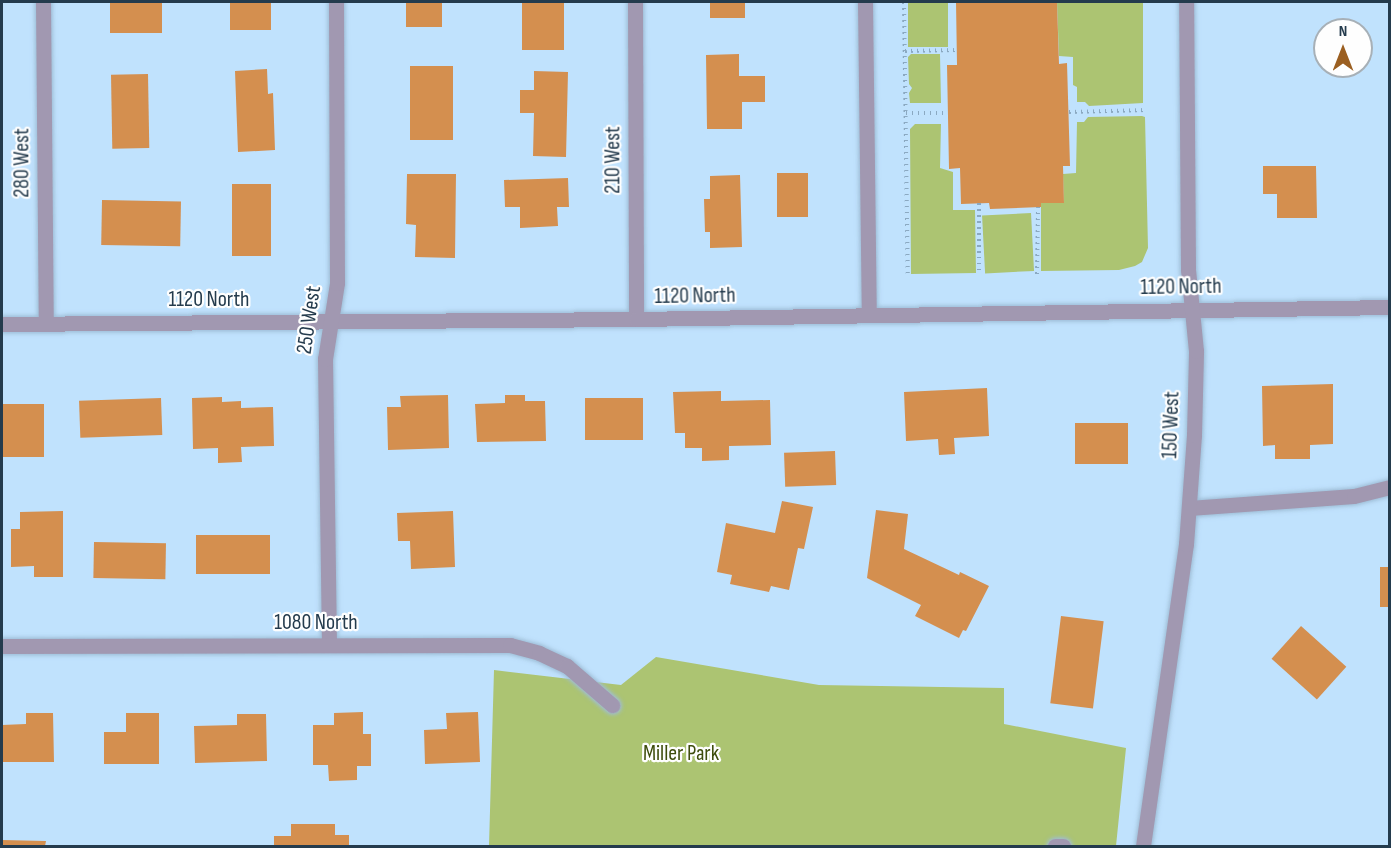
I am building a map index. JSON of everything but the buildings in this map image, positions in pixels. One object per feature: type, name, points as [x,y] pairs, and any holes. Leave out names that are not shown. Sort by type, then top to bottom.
[{"type":"street","name":"280 West","points":[[43,2],[46,323]]},
{"type":"street","name":"250 West","points":[[329,645],[325,359],[337,283],[336,2]]},
{"type":"street","name":"210 West","points":[[635,2],[636,319]]},
{"type":"street","points":[[865,2],[869,315]]},
{"type":"street","name":"150 West","points":[[1143,846],[1190,508],[1196,351],[1188,269],[1186,2]]},
{"type":"street","name":"1120 North","points":[[2,324],[636,319],[1389,307]]},
{"type":"street","points":[[1190,508],[1354,496],[1389,487]]},
{"type":"street","name":"1080 North","points":[[2,646],[510,645],[539,653],[567,666],[612,705]]},
{"type":"street","points":[[1055,846],[1063,846]]},
{"type":"path","points":[[904,2],[908,276]]},
{"type":"path","points":[[905,51],[957,50]]},
{"type":"path","points":[[1069,112],[1147,110]]},
{"type":"path","points":[[906,113],[948,113]]},
{"type":"path","points":[[979,203],[979,275]]},
{"type":"path","points":[[1037,274],[1038,207]]},
{"type":"green space","points":[[908,2],[948,2],[948,47],[908,47]]},
{"type":"green space","points":[[1057,2],[1143,2],[1143,103],[1089,106],[1085,102],[1077,102],[1077,87],[1073,85],[1073,57],[1059,56]]},
{"type":"green space","points":[[911,54],[940,54],[941,103],[910,103],[909,93],[912,88],[909,84],[908,57]]},
{"type":"green space","points":[[1088,117],[1145,117],[1148,248],[1142,262],[1119,270],[1041,271],[1041,203],[1064,203],[1063,174],[1076,173],[1077,122],[1084,122]]},
{"type":"green space","points":[[915,124],[941,124],[940,168],[953,172],[953,210],[975,210],[976,273],[911,274],[910,129]]},
{"type":"green space","points":[[1031,213],[1034,271],[985,273],[982,216]]},
{"type":"green space","name":"Miller Park","points":[[656,657],[819,685],[1004,688],[1004,724],[1126,748],[1116,846],[489,846],[494,670],[621,685]]}]
